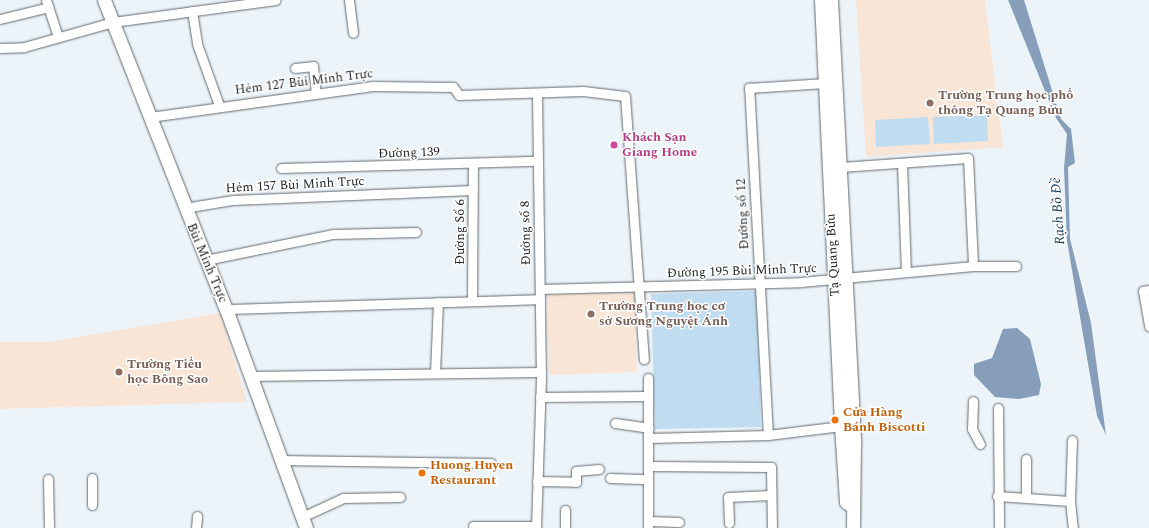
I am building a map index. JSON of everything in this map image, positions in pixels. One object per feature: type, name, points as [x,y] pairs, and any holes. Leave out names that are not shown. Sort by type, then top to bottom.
[{"type":"main road","name":"Bùi Minh Trực","points":[[104,0],[184,208],[226,309],[279,460],[304,522]]},
{"type":"main road","name":"Tạ Quang Bửu","points":[[820,0],[839,280],[854,453],[856,500],[852,506],[853,528]]},
{"type":"main road","name":"Tạ Quang Bửu","points":[[831,0],[841,167],[839,280],[841,426],[846,502],[852,506]]},
{"type":"street","points":[[0,48],[24,47],[113,22],[244,2],[276,0]]},
{"type":"street","points":[[349,0],[353,33]]},
{"type":"street","points":[[0,19],[48,4],[58,37]]},
{"type":"street","points":[[192,11],[197,44],[219,105]]},
{"type":"street","points":[[295,68],[313,66],[316,93]]},
{"type":"street","name":"Đường số 12","points":[[768,435],[749,88],[825,83]]},
{"type":"street","name":"Hẻm 127 Bùi Minh Trực","points":[[150,117],[219,105],[373,86],[453,87],[459,95],[537,94]]},
{"type":"street","points":[[537,94],[583,91],[625,96],[640,286],[644,359]]},
{"type":"street","name":"Đường số 8","points":[[536,527],[541,372],[537,94]]},
{"type":"street","points":[[841,167],[902,164],[968,158],[973,266]]},
{"type":"street","name":"Đường 139","points":[[281,168],[538,161]]},
{"type":"street","name":"Đường Số 6","points":[[472,300],[473,163]]},
{"type":"street","points":[[902,164],[906,271]]},
{"type":"street","name":"Hẻm 157 Bùi Minh Trực","points":[[184,208],[233,200],[473,190]]},
{"type":"street","points":[[206,260],[333,234],[416,232]]},
{"type":"street","name":"Đường 195 Bùi Minh Trực","points":[[540,289],[760,284],[839,280],[906,271],[973,266],[1016,266]]},
{"type":"street","points":[[1149,290],[1143,291],[1149,326]]},
{"type":"street","points":[[226,309],[540,299]]},
{"type":"street","points":[[435,373],[438,302]]},
{"type":"street","points":[[249,376],[541,372]]},
{"type":"street","points":[[648,378],[648,525],[679,522]]},
{"type":"street","points":[[540,397],[648,396]]},
{"type":"street","points":[[973,401],[972,429],[980,444]]},
{"type":"street","points":[[998,408],[997,496],[999,528]]},
{"type":"street","points":[[615,422],[649,433],[768,435],[841,426]]},
{"type":"street","points":[[1072,440],[1070,501],[1073,528]]},
{"type":"street","points":[[1026,459],[1026,498]]},
{"type":"street","points":[[279,460],[491,464]]},
{"type":"street","points":[[649,466],[771,467],[772,528]]},
{"type":"street","points":[[538,481],[576,482],[576,471],[599,469]]},
{"type":"street","points":[[92,478],[92,505]]},
{"type":"street","points":[[610,478],[648,480]]},
{"type":"street","points":[[48,479],[48,528]]},
{"type":"street","points":[[729,523],[728,497],[772,495]]},
{"type":"street","points":[[997,496],[1070,501]]},
{"type":"street","points":[[304,522],[343,498],[400,497]]},
{"type":"street","points":[[565,510],[565,528]]},
{"type":"street","points":[[196,528],[197,516]]},
{"type":"street","points":[[474,526],[536,527]]},
{"type":"shaded area","name":"Trường Trung học phổ thông Tạ Quang Bửu","points":[[856,0],[985,0],[1003,147],[866,157]]},
{"type":"shaded area","points":[[1008,0],[1024,0],[1061,119],[1071,129],[1075,163],[1068,167],[1070,239],[1091,323],[1106,435],[1097,416],[1067,241],[1064,168],[1067,134],[1056,118]]},
{"type":"shaded area","points":[[987,115],[988,141],[934,144],[933,117]]},
{"type":"shaded area","points":[[928,117],[930,144],[876,147],[875,120]]},
{"type":"shaded area","name":"Trường Trung học cơ sở Sương Nguyệt Ánh","points":[[634,289],[637,372],[549,375],[547,292]]},
{"type":"shaded area","points":[[757,291],[761,427],[655,429],[651,294]]},
{"type":"shaded area","name":"Trường Tiểu học Bông Sao","points":[[220,313],[247,402],[0,409],[0,342],[47,342]]},
{"type":"shaded area","points":[[1017,328],[1030,339],[1041,384],[1039,395],[1019,399],[995,397],[974,375],[974,364],[992,358],[1003,329]]},
{"type":"place","name":"Trường Trung học phổ thông Tạ Quang Bửu","points":[[930,103]]},
{"type":"place","name":"Khách Sạn Giang Home","points":[[614,145]]},
{"type":"place","name":"Trường Trung học cơ sở Sương Nguyệt Ánh","points":[[591,314]]},
{"type":"place","name":"Trường Tiểu học Bông Sao","points":[[119,372]]},
{"type":"place","name":"Cửa Hàng Bánh Biscotti","points":[[835,420]]},
{"type":"place","name":"Huong Huyen Restaurant","points":[[422,473]]},
{"type":"water label","name":"Rạch Bồ Đề","points":[[1058,211]]}]
